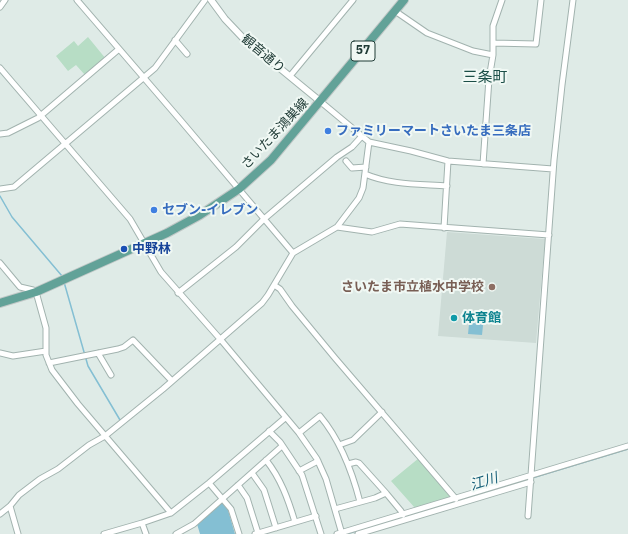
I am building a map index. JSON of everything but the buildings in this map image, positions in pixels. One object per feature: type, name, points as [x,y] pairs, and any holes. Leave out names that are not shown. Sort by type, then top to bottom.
[{"type":"main road","name":"さいたま鴻巣線","points":[[0,303],[36,292],[144,243],[200,216],[239,189],[272,160],[404,0]]},
{"type":"street","points":[[77,0],[293,253]]},
{"type":"street","points":[[0,189],[14,187],[155,68],[205,0]]},
{"type":"street","name":"観音通り","points":[[211,0],[243,38],[321,102]]},
{"type":"street","points":[[290,76],[353,0]]},
{"type":"street","points":[[483,164],[489,79],[493,55],[493,26],[502,0]]},
{"type":"street","points":[[493,43],[536,44],[541,0]]},
{"type":"street","points":[[528,516],[553,170],[573,0]]},
{"type":"street","points":[[0,7],[3,1]]},
{"type":"street","points":[[395,11],[427,33],[473,51],[493,55]]},
{"type":"street","points":[[175,40],[187,54]]},
{"type":"street","points":[[0,134],[8,133],[41,115],[119,49]]},
{"type":"street","points":[[0,68],[130,219],[161,272],[178,293],[221,340],[299,433],[318,461],[326,479],[341,534],[531,479],[533,474],[628,446]]},
{"type":"street","points":[[321,102],[369,142],[411,151],[448,162],[553,170]]},
{"type":"street","points":[[178,293],[236,247],[264,219],[337,157],[352,147],[362,136]]},
{"type":"street","points":[[0,514],[10,506],[19,495],[40,479],[58,469],[89,445],[105,436],[221,340],[262,303],[293,253],[337,227],[359,198],[363,188],[369,142]]},
{"type":"street","points":[[346,161],[352,168],[366,167]]},
{"type":"street","points":[[444,228],[448,162]]},
{"type":"street","points":[[365,174],[375,178],[402,183],[447,186]]},
{"type":"street","points":[[337,227],[372,232],[400,224],[549,235]]},
{"type":"street","points":[[0,263],[20,287],[36,292],[46,328],[46,351],[52,370],[78,404],[171,513]]},
{"type":"street","points":[[274,285],[280,289],[292,306],[456,498]]},
{"type":"street","points":[[49,363],[118,349],[134,340],[172,381]]},
{"type":"street","points":[[0,353],[13,356],[46,351]]},
{"type":"street","points":[[98,353],[111,375]]},
{"type":"street","points":[[339,445],[353,440],[382,412]]},
{"type":"street","points":[[299,433],[320,416],[339,445],[348,464],[360,502]]},
{"type":"street","points":[[104,534],[171,513],[209,483],[285,418]]},
{"type":"street","points":[[269,431],[282,446],[302,475],[321,534]]},
{"type":"street","points":[[176,534],[194,524],[282,446]]},
{"type":"street","points":[[266,460],[279,478],[284,488],[295,522]]},
{"type":"street","points":[[299,471],[318,461]]},
{"type":"street","points":[[348,464],[356,462],[359,463],[386,493],[403,517]]},
{"type":"street","points":[[252,473],[264,490],[276,528]]},
{"type":"street","points":[[358,534],[368,532],[403,517],[456,498],[531,479]]},
{"type":"street","points":[[209,483],[231,509],[239,534]]},
{"type":"street","points":[[238,485],[247,498],[257,534],[316,516]]},
{"type":"street","points":[[335,509],[375,498],[386,493]]},
{"type":"street","points":[[10,506],[18,534]]},
{"type":"street","points":[[142,523],[146,534]]},
{"type":"shaded area","name":"さいたま市立植水中学校","points":[[447,232],[545,239],[536,343],[438,336]]},
{"type":"green space","points":[[88,37],[106,59],[85,75],[76,65],[68,71],[56,56],[74,41],[78,46]]},
{"type":"green space","points":[[419,458],[453,497],[415,508],[391,481]]},
{"type":"water","points":[[470,314],[484,316],[482,335],[468,334]]},
{"type":"water","points":[[222,503],[228,510],[235,534],[200,534],[197,524]]},
{"type":"waterway","points":[[0,196],[12,217],[62,276]]},
{"type":"waterway","points":[[64,282],[88,366],[120,420]]},
{"type":"waterway","name":"江川","points":[[532,478],[628,449]]},
{"type":"waterway","name":"江川","points":[[346,534],[528,480]]},
{"type":"place","name":"ファミリーマートさいたま三条店","points":[[328,131]]},
{"type":"place","name":"セブン-イレブン","points":[[154,210]]},
{"type":"place","name":"中野林","points":[[124,249]]},
{"type":"place","name":"さいたま市立植水中学校","points":[[492,287]]},
{"type":"place","name":"体育館","points":[[454,318]]},
{"type":"district","name":"三条町","points":[[485,78]]}]
